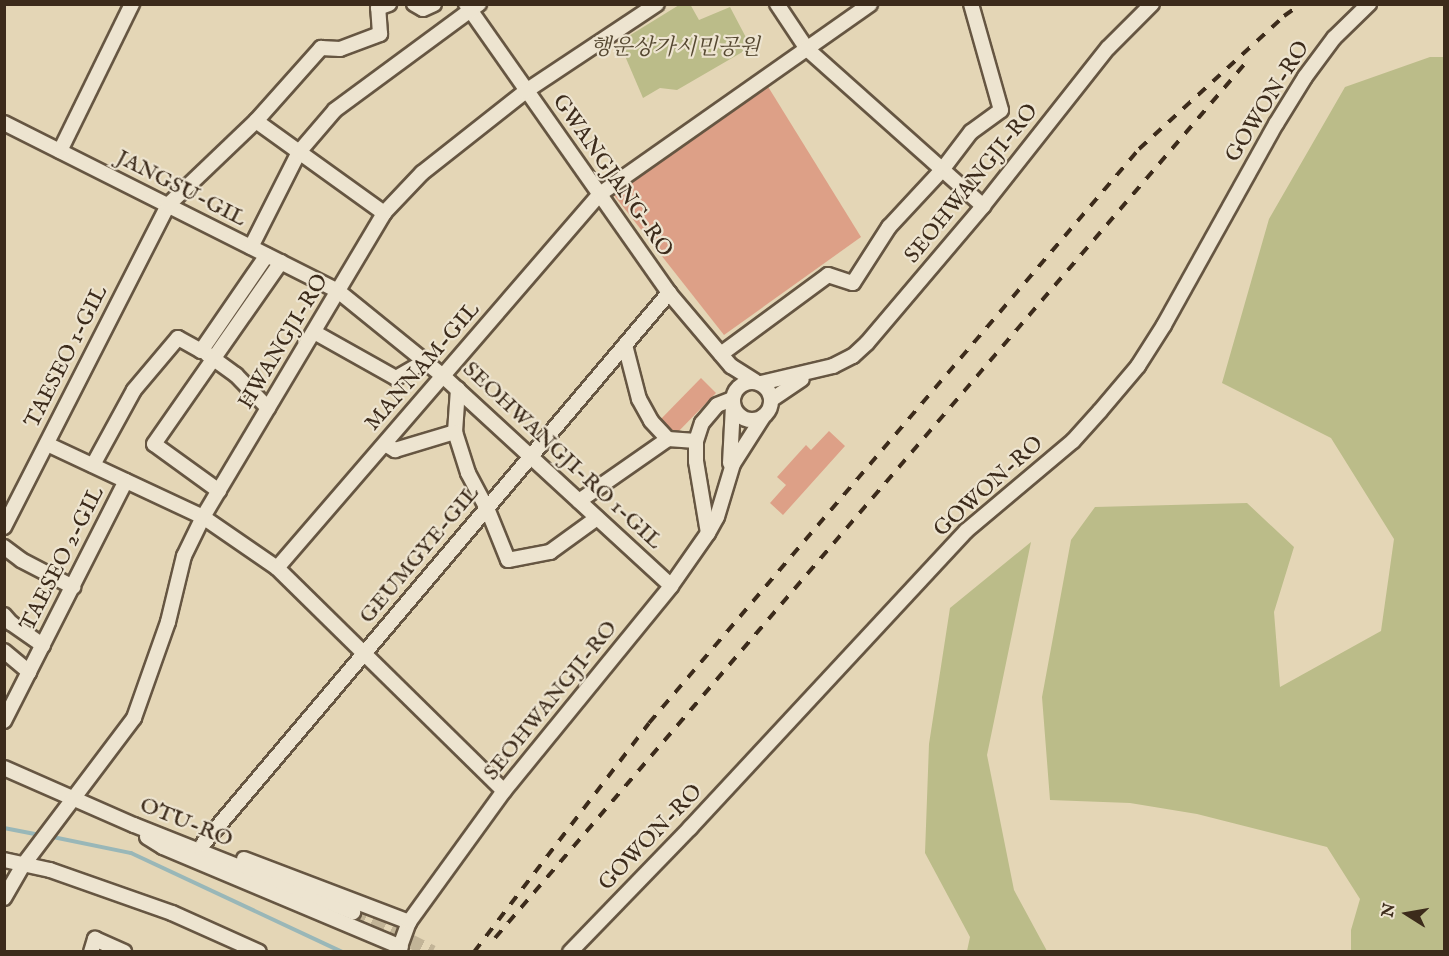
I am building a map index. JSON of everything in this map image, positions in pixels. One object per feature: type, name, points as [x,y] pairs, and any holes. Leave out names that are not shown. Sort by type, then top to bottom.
[{"type":"street","points":[[60,151],[132,4]]},
{"type":"street","name":"TAESEO 1-GIL","points":[[4,527],[168,206],[256,121],[321,48],[340,49],[380,34],[378,8],[389,4]]},
{"type":"street","points":[[414,4],[423,9],[434,4]]},
{"type":"street","name":"HWANGJI-RO","points":[[24,864],[134,718],[168,622],[184,556],[203,517],[384,213],[422,173],[526,91],[657,4]]},
{"type":"street","points":[[777,4],[807,49],[983,206]]},
{"type":"street","name":"MANNAM-GIL","points":[[278,568],[600,194],[870,4]]},
{"type":"street","points":[[721,354],[828,275],[853,283],[890,227],[942,170],[971,132],[1001,110],[971,4]]},
{"type":"street","name":"SEOHWANGJI-RO","points":[[812,373],[853,356],[867,343],[983,206],[1108,48],[1152,4]]},
{"type":"street","name":"GOWON-RO","points":[[570,951],[698,819],[966,531],[1073,441],[1138,366],[1164,325],[1276,124],[1305,77],[1334,38],[1369,4]]},
{"type":"street","points":[[251,247],[299,152],[335,110],[472,7]]},
{"type":"street","name":"GWANGJANG-RO","points":[[472,7],[526,91],[669,293],[731,366],[758,382]]},
{"type":"street","points":[[256,121],[384,213]]},
{"type":"street","name":"JANGSU-GIL","points":[[4,123],[338,291]]},
{"type":"street","points":[[219,491],[154,444],[267,255]]},
{"type":"street","points":[[207,354],[281,262]]},
{"type":"street","name":"SEOHWANGJI-RO 1-GIL","points":[[338,291],[458,389],[671,586]]},
{"type":"street","name":"GEUMGYE-GIL","points":[[203,844],[669,293]]},
{"type":"street","points":[[314,332],[396,378],[426,361]]},
{"type":"street","points":[[93,465],[134,390],[178,338],[207,354],[268,408]]},
{"type":"street","points":[[625,345],[639,399],[651,421],[668,439]]},
{"type":"street","points":[[728,480],[733,400],[731,366]]},
{"type":"street","points":[[708,533],[696,461],[696,441],[702,423],[717,405],[733,400],[742,384],[812,373]]},
{"type":"street","points":[[771,400],[812,373]]},
{"type":"street","points":[[728,480],[739,451],[771,406],[766,387],[758,382]]},
{"type":"street","points":[[458,389],[455,432],[468,472],[487,508],[508,560],[550,552],[597,518]]},
{"type":"street","points":[[733,400],[745,419],[763,417]]},
{"type":"street","points":[[385,444],[395,450],[455,432]]},
{"type":"street","points":[[579,501],[668,439],[696,441]]},
{"type":"street","points":[[47,444],[203,517],[278,568],[504,791]]},
{"type":"street","name":"SEOHWANGJI-RO","points":[[400,949],[409,922],[504,791],[671,586],[717,517],[728,480]]},
{"type":"street","name":"TAESEO 2-GIL","points":[[4,721],[126,481]]},
{"type":"street","points":[[4,547],[21,560],[73,586]]},
{"type":"street","points":[[4,615],[11,623],[43,645]]},
{"type":"street","points":[[4,651],[29,672]]},
{"type":"street","name":"OTU-RO","points":[[4,768],[109,814],[353,912]]},
{"type":"street","points":[[109,814],[170,830],[409,922]]},
{"type":"street","points":[[109,814],[163,848],[400,949]]},
{"type":"street","points":[[4,860],[50,870],[172,913],[259,951]]},
{"type":"street","points":[[4,898],[24,864]]},
{"type":"street","points":[[91,951],[95,939],[123,951]]},
{"type":"green space","name":"행운상가시민공원","points":[[690,4],[699,20],[730,7],[751,47],[677,90],[660,88],[643,98],[619,42],[679,5]]},
{"type":"green space","points":[[1430,57],[1444,57],[1444,951],[1351,951],[1351,930],[1360,899],[1327,847],[1197,814],[1130,803],[1050,800],[1042,697],[1071,540],[1095,507],[1247,503],[1294,547],[1274,612],[1280,687],[1381,631],[1394,539],[1331,438],[1222,383],[1269,219],[1345,87]]},
{"type":"green space","points":[[1031,542],[987,755],[1014,890],[1047,951],[967,951],[970,937],[925,853],[929,744],[950,608]]},
{"type":"building","points":[[767,85],[861,237],[724,335],[613,194]]},
{"type":"building","points":[[701,378],[716,393],[674,436],[659,421]]},
{"type":"building","points":[[829,431],[845,446],[783,515],[770,503],[786,485],[777,477],[806,445],[811,450]]},
{"type":"waterway","points":[[4,828],[41,835]]},
{"type":"waterway","points":[[48,836],[131,853],[342,952]]},
{"type":"tunnel","points":[[353,912],[432,952]]},
{"type":"railway","points":[[474,952],[649,723],[1139,149],[1284,16],[1301,4]]},
{"type":"railway","points":[[495,938],[1249,59]]}]
